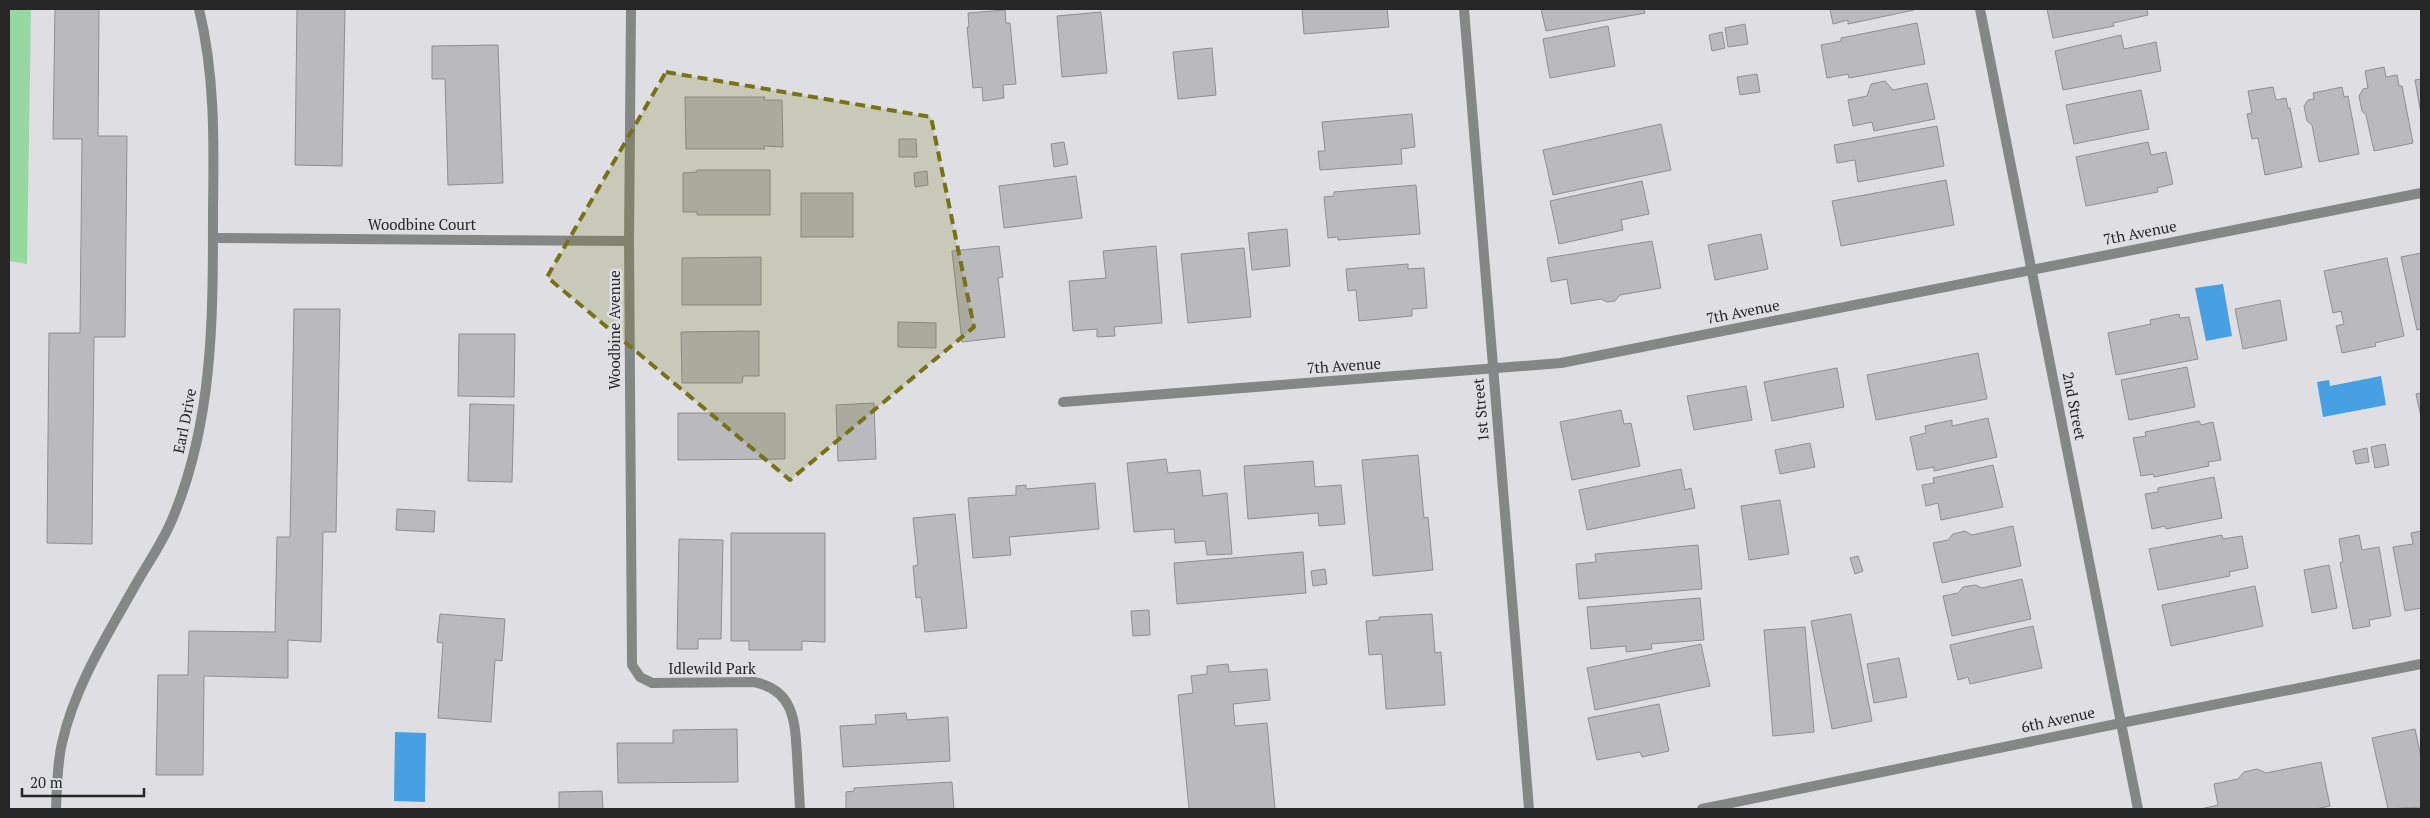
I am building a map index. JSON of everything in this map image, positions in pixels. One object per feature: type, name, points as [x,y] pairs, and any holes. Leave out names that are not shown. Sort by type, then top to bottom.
[{"type":"street","name":"Earl Drive","points":[[56,809],[57,774],[62,743],[74,704],[103,642],[170,524],[187,483],[198,441],[206,398],[210,351],[214,111],[205,35],[199,9]]},
{"type":"street","name":"Woodbine Avenue","points":[[631,9],[632,652]]},
{"type":"street","name":"1st Street","points":[[1464,9],[1529,809]]},
{"type":"street","name":"2nd Street","points":[[1980,9],[2138,809]]},
{"type":"street","name":"7th Avenue","points":[[1063,402],[1561,363],[2421,193]]},
{"type":"street","name":"Woodbine Court","points":[[213,238],[630,242]]},
{"type":"street","name":"Idlewild Park","points":[[632,652],[634,669],[640,677],[648,682],[754,682],[770,687],[783,697],[794,720],[800,809]]},
{"type":"street","name":"6th Avenue","points":[[1702,809],[2421,664]]},
{"type":"highlighted area","points":[[666,72],[931,117],[974,327],[790,480],[547,277]]},
{"type":"green space","points":[[9,9],[31,9],[27,264],[9,261]]},
{"type":"water","points":[[2223,284],[2232,336],[2206,341],[2195,288]]},
{"type":"water","points":[[2381,376],[2386,405],[2323,417],[2317,382],[2329,380],[2330,386]]},
{"type":"water","points":[[395,732],[426,733],[425,802],[394,801]]},
{"type":"building","points":[[55,9],[99,9],[98,136],[127,136],[125,337],[94,337],[92,544],[47,543],[49,333],[80,333],[82,139],[53,139]]},
{"type":"building","points":[[297,9],[345,9],[342,166],[295,165]]},
{"type":"building","points":[[1302,9],[1387,9],[1389,27],[1304,34]]},
{"type":"building","points":[[1541,9],[1644,9],[1645,13],[1546,31]]},
{"type":"building","points":[[1830,9],[1914,10],[1848,24],[1848,20],[1833,24]]},
{"type":"building","points":[[2047,9],[2147,9],[2148,15],[2113,23],[2114,26],[2053,38]]},
{"type":"building","points":[[1005,10],[1006,23],[1010,23],[1016,84],[1003,85],[1004,98],[983,101],[982,87],[973,88],[967,27],[969,27],[968,13]]},
{"type":"building","points":[[1101,12],[1107,73],[1062,77],[1057,16]]},
{"type":"building","points":[[1917,23],[1925,64],[1849,78],[1848,74],[1827,78],[1821,45],[1841,41],[1841,38]]},
{"type":"building","points":[[1745,24],[1748,44],[1728,47],[1725,28]]},
{"type":"building","points":[[1608,26],[1615,66],[1550,78],[1543,39]]},
{"type":"building","points":[[1722,32],[1725,48],[1712,51],[1709,35]]},
{"type":"building","points":[[2121,35],[2124,49],[2156,42],[2161,71],[2063,90],[2055,51]]},
{"type":"building","points":[[498,45],[503,183],[448,185],[445,79],[432,79],[432,46]]},
{"type":"building","points":[[1212,48],[1216,95],[1178,99],[1173,52]]},
{"type":"building","points":[[2384,67],[2386,77],[2397,75],[2399,86],[2402,86],[2413,143],[2374,151],[2366,115],[2362,111],[2359,96],[2363,89],[2368,88],[2365,71]]},
{"type":"building","points":[[1757,74],[1760,92],[1740,95],[1737,77]]},
{"type":"building","points":[[2421,79],[2421,114],[2415,80]]},
{"type":"building","points":[[1885,81],[1893,90],[1927,83],[1935,119],[1874,131],[1872,122],[1853,126],[1848,100],[1867,96],[1871,84]]},
{"type":"building","points":[[2273,87],[2276,100],[2286,98],[2288,108],[2290,108],[2302,167],[2265,175],[2258,138],[2252,139],[2247,114],[2252,113],[2248,91]]},
{"type":"building","points":[[2342,87],[2344,97],[2348,96],[2359,154],[2319,162],[2312,125],[2307,121],[2304,106],[2308,100],[2314,99],[2313,93]]},
{"type":"building","points":[[2141,90],[2149,129],[2074,144],[2066,105]]},
{"type":"building","points":[[685,97],[765,97],[764,100],[782,100],[783,147],[764,146],[765,149],[686,149]]},
{"type":"building","points":[[1412,114],[1415,147],[1401,149],[1402,164],[1320,170],[1318,151],[1325,151],[1322,122]]},
{"type":"building","points":[[1661,124],[1671,170],[1553,195],[1543,150]]},
{"type":"building","points":[[1937,126],[1944,166],[1858,182],[1855,160],[1837,163],[1834,145]]},
{"type":"building","points":[[899,139],[916,139],[917,157],[899,157]]},
{"type":"building","points":[[1064,142],[1068,164],[1054,167],[1051,144]]},
{"type":"building","points":[[2148,142],[2151,155],[2166,152],[2173,184],[2157,188],[2158,192],[2086,206],[2076,157]]},
{"type":"building","points":[[697,170],[770,170],[770,215],[697,215],[697,212],[683,212],[683,173],[697,172]]},
{"type":"building","points":[[927,171],[928,185],[915,187],[914,173]]},
{"type":"building","points":[[1076,176],[1082,218],[1004,228],[999,186]]},
{"type":"building","points":[[1946,180],[1954,225],[1841,246],[1832,201]]},
{"type":"building","points":[[1642,181],[1649,214],[1621,220],[1623,230],[1559,244],[1550,201]]},
{"type":"building","points":[[1416,185],[1420,234],[1338,240],[1338,237],[1328,238],[1324,197],[1334,196],[1334,192]]},
{"type":"building","points":[[801,193],[853,193],[853,237],[801,237]]},
{"type":"building","points":[[1287,229],[1290,266],[1252,270],[1248,233]]},
{"type":"building","points":[[1761,234],[1768,269],[1715,280],[1708,245]]},
{"type":"building","points":[[1652,241],[1661,288],[1620,295],[1615,301],[1607,302],[1601,299],[1571,304],[1567,279],[1551,282],[1547,258]]},
{"type":"building","points":[[999,246],[1003,277],[998,278],[1005,337],[962,342],[952,251]]},
{"type":"building","points":[[1156,246],[1162,323],[1114,327],[1115,336],[1097,337],[1097,329],[1073,331],[1069,281],[1106,278],[1103,251]]},
{"type":"building","points":[[1244,248],[1251,317],[1188,323],[1181,254]]},
{"type":"building","points":[[2421,253],[2421,329],[2417,330],[2401,257]]},
{"type":"building","points":[[761,257],[761,305],[682,305],[682,258]]},
{"type":"building","points":[[2387,258],[2404,336],[2375,343],[2376,346],[2342,353],[2336,326],[2344,324],[2341,311],[2333,313],[2324,271]]},
{"type":"building","points":[[1408,264],[1408,269],[1424,268],[1427,308],[1412,309],[1412,316],[1359,321],[1356,290],[1348,291],[1346,269]]},
{"type":"building","points":[[2280,300],[2287,340],[2243,349],[2235,309]]},
{"type":"building","points":[[294,309],[340,309],[336,532],[323,532],[321,642],[288,640],[288,678],[204,676],[203,775],[156,775],[158,675],[188,675],[189,631],[275,632],[277,537],[290,537]]},
{"type":"building","points":[[2179,314],[2180,318],[2189,317],[2198,359],[2116,375],[2108,333],[2151,324],[2150,320]]},
{"type":"building","points":[[898,322],[936,323],[936,348],[898,347]]},
{"type":"building","points":[[759,331],[759,376],[743,376],[742,383],[682,383],[681,332]]},
{"type":"building","points":[[459,334],[515,334],[514,397],[458,396]]},
{"type":"building","points":[[1978,353],[1987,399],[1876,420],[1867,375]]},
{"type":"building","points":[[2187,367],[2195,407],[2129,420],[2121,380]]},
{"type":"building","points":[[1837,368],[1844,407],[1772,421],[1764,382]]},
{"type":"building","points":[[1746,386],[1752,420],[1694,430],[1687,396]]},
{"type":"building","points":[[2421,393],[2421,417],[2416,394]]},
{"type":"building","points":[[874,403],[876,459],[838,461],[836,405]]},
{"type":"building","points":[[470,404],[514,405],[512,482],[468,481]]},
{"type":"building","points":[[1621,410],[1624,424],[1631,423],[1640,466],[1572,480],[1560,422]]},
{"type":"building","points":[[678,413],[785,413],[785,459],[678,460]]},
{"type":"building","points":[[1988,418],[1997,457],[1934,471],[1934,467],[1917,470],[1910,437],[1926,433],[1925,426],[1952,420],[1952,426]]},
{"type":"building","points":[[2199,421],[2201,425],[2213,422],[2221,460],[2208,462],[2209,466],[2154,477],[2153,474],[2141,476],[2133,438],[2146,436],[2145,432]]},
{"type":"building","points":[[1810,443],[1815,467],[1780,474],[1775,450]]},
{"type":"building","points":[[2385,444],[2389,465],[2375,468],[2371,447]]},
{"type":"building","points":[[2367,448],[2369,462],[2356,464],[2353,451]]},
{"type":"building","points":[[1418,455],[1424,518],[1428,517],[1433,570],[1373,576],[1362,460]]},
{"type":"building","points":[[1166,459],[1168,473],[1200,470],[1203,496],[1227,493],[1232,554],[1207,555],[1205,541],[1175,543],[1174,529],[1134,532],[1127,463]]},
{"type":"building","points":[[1313,461],[1315,487],[1341,485],[1345,524],[1319,526],[1318,513],[1248,519],[1244,466]]},
{"type":"building","points":[[1993,465],[2003,507],[1941,520],[1938,503],[1926,506],[1922,485],[1934,483],[1933,478]]},
{"type":"building","points":[[1681,469],[1685,490],[1691,488],[1695,508],[1587,530],[1579,490]]},
{"type":"building","points":[[2214,477],[2222,518],[2166,529],[2165,526],[2152,529],[2145,494],[2158,492],[2158,488]]},
{"type":"building","points":[[1095,483],[1099,529],[1009,537],[1011,555],[973,558],[968,498],[1016,495],[1016,486],[1026,485],[1026,489]]},
{"type":"building","points":[[1780,500],[1789,554],[1749,560],[1741,506]]},
{"type":"building","points":[[397,509],[435,511],[434,532],[396,530]]},
{"type":"building","points":[[955,514],[967,628],[925,632],[921,597],[916,598],[913,566],[918,565],[913,518]]},
{"type":"building","points":[[2013,526],[2021,566],[1942,583],[1933,543],[1948,540],[1953,534],[1965,531],[1972,535]]},
{"type":"building","points":[[2421,531],[2421,608],[2405,611],[2393,547],[2413,544],[2411,533]]},
{"type":"building","points":[[731,533],[825,533],[825,642],[802,641],[802,650],[749,650],[749,641],[731,641]]},
{"type":"building","points":[[2222,535],[2223,539],[2242,536],[2248,568],[2229,572],[2230,576],[2158,590],[2149,549]]},
{"type":"building","points":[[2359,535],[2362,550],[2379,547],[2391,616],[2369,620],[2370,626],[2353,629],[2340,563],[2343,562],[2339,539]]},
{"type":"building","points":[[679,539],[723,540],[721,639],[698,639],[698,649],[677,649]]},
{"type":"building","points":[[1698,545],[1702,589],[1579,599],[1576,564],[1596,562],[1595,554]]},
{"type":"building","points":[[1303,552],[1306,593],[1177,604],[1174,563]]},
{"type":"building","points":[[1858,556],[1863,571],[1855,574],[1850,558]]},
{"type":"building","points":[[2329,565],[2337,608],[2312,613],[2304,570]]},
{"type":"building","points":[[1325,569],[1327,584],[1313,586],[1311,571]]},
{"type":"building","points":[[2022,579],[2031,619],[1952,636],[1943,596],[1958,593],[1963,587],[1975,585],[1982,588]]},
{"type":"building","points":[[2255,586],[2263,626],[2171,646],[2162,605]]},
{"type":"building","points":[[1700,598],[1704,640],[1651,644],[1652,649],[1626,652],[1626,646],[1591,649],[1587,607]]},
{"type":"building","points":[[1149,610],[1150,635],[1133,636],[1131,611]]},
{"type":"building","points":[[440,614],[505,619],[502,661],[495,660],[491,722],[438,718],[443,643],[437,642]]},
{"type":"building","points":[[1432,614],[1435,653],[1441,652],[1445,705],[1386,709],[1382,654],[1369,655],[1366,621],[1379,620],[1379,617]]},
{"type":"building","points":[[1851,614],[1872,721],[1832,729],[1811,621]]},
{"type":"building","points":[[2033,626],[2042,668],[1970,684],[1968,677],[1958,680],[1950,645]]},
{"type":"building","points":[[1805,627],[1814,732],[1773,736],[1764,630]]},
{"type":"building","points":[[1701,644],[1710,686],[1595,710],[1587,668]]},
{"type":"building","points":[[1899,658],[1907,697],[1874,703],[1867,664]]},
{"type":"building","points":[[1228,664],[1229,672],[1267,669],[1270,700],[1233,704],[1235,726],[1267,723],[1275,809],[1189,809],[1178,695],[1193,693],[1191,676],[1207,674],[1207,666]]},
{"type":"building","points":[[1659,704],[1669,751],[1642,757],[1640,752],[1597,760],[1588,718]]},
{"type":"building","points":[[906,713],[907,720],[948,717],[950,761],[843,767],[840,726],[876,724],[875,715]]},
{"type":"building","points":[[737,729],[738,782],[618,783],[617,743],[673,743],[673,730]]},
{"type":"building","points":[[2415,729],[2421,757],[2421,807],[2388,809],[2372,738]]},
{"type":"building","points":[[2321,762],[2330,806],[2315,809],[2201,809],[2218,805],[2214,784],[2238,779],[2244,772],[2257,769],[2266,773]]},
{"type":"building","points":[[952,782],[954,809],[846,809],[846,792],[854,791],[854,788]]},
{"type":"building","points":[[602,791],[603,809],[559,809],[559,792]]}]
